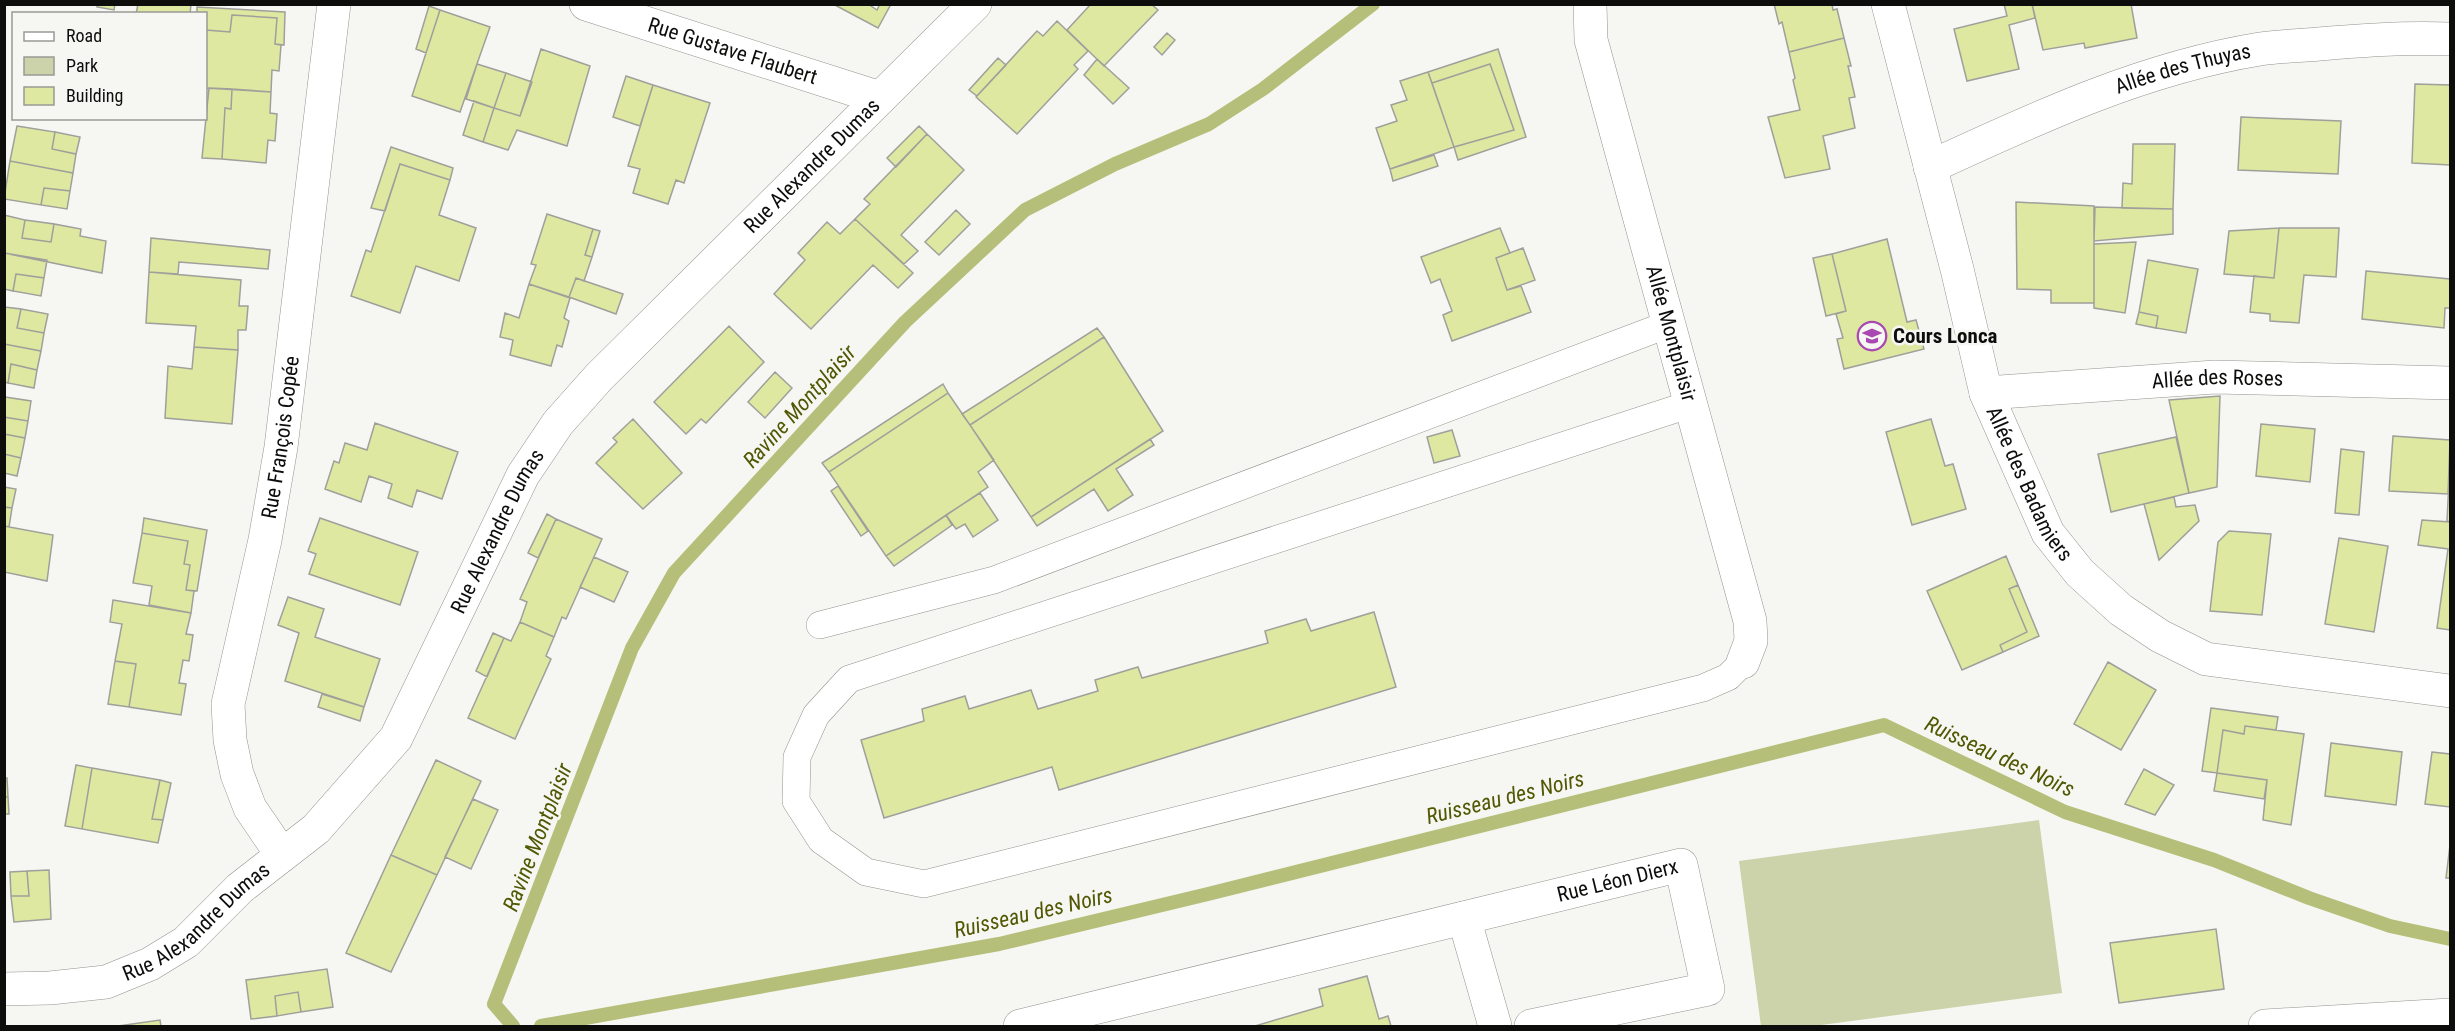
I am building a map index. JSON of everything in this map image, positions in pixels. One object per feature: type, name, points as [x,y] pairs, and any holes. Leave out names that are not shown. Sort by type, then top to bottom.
[{"type":"street","name":"Rue François Copée","points":[[282,855],[250,808],[237,774],[230,740],[228,704],[266,540],[281,447],[334,4]]},
{"type":"street","name":"Rue Gustave Flaubert","points":[[586,4],[880,98]]},
{"type":"street","name":"Rue Alexandre Dumas","points":[[4,989],[50,988],[106,982],[150,964],[186,942],[240,888],[316,829],[396,738],[523,475],[558,423],[599,377],[975,4]]},
{"type":"street","name":"Allée Montplaisir","points":[[1590,4],[1591,40],[1750,621],[1751,641],[1743,662]]},
{"type":"street","name":"Allée des Badamiers","points":[[1888,4],[1957,269],[1986,393],[2048,533],[2080,573],[2121,610],[2160,636],[2206,659],[2451,691]]},
{"type":"street","name":"Allée des Thuyas","points":[[1930,166],[2046,114],[2118,87],[2190,65],[2260,49],[2400,37],[2451,39]]},
{"type":"street","name":"Allée des Roses","points":[[1986,393],[2215,377],[2451,382]]},
{"type":"street","name":"Rue Léon Dierx","points":[[1020,1026],[1096,1018],[1464,918],[1681,865],[1708,989],[1532,1026]]},
{"type":"street","points":[[1464,918],[1495,1026]]},
{"type":"street","points":[[2265,1026],[2451,1015]]},
{"type":"lane","points":[[820,625],[994,580],[1669,324]]},
{"type":"lane","points":[[1691,404],[849,678],[816,715],[797,757],[796,801],[821,840],[866,872],[924,885],[1703,688],[1728,677],[1743,662]]},
{"type":"green space","points":[[2039,820],[2062,993],[1814,1026],[1761,1026],[1739,861]]},
{"type":"building","points":[[98,4],[115,4],[114,10],[97,7]]},
{"type":"building","points":[[138,4],[191,4],[190,12],[136,12]]},
{"type":"building","points":[[833,4],[868,4],[877,10],[880,4],[891,4],[878,28]]},
{"type":"building","points":[[1091,4],[1151,4],[1158,10],[1104,66],[1067,30]]},
{"type":"building","points":[[1774,4],[1832,4],[1833,10],[1837,9],[1844,38],[1789,52],[1782,22],[1779,24]]},
{"type":"building","points":[[2004,4],[2032,4],[2035,18],[2009,25],[2019,69],[1967,81],[1954,29],[2007,16]]},
{"type":"building","points":[[2032,4],[2131,4],[2137,38],[2085,48],[2084,43],[2043,50]]},
{"type":"building","points":[[429,6],[440,10],[426,53],[416,49]]},
{"type":"building","points":[[197,7],[285,12],[284,45],[275,44],[277,18],[232,15],[230,32],[207,30],[207,12],[197,12]]},
{"type":"building","points":[[440,10],[490,27],[460,112],[412,96]]},
{"type":"building","points":[[232,15],[277,18],[275,44],[281,45],[279,71],[272,70],[271,92],[207,88],[207,30],[230,32]]},
{"type":"building","points":[[1057,21],[1088,51],[1074,65],[1078,69],[1017,134],[976,97],[1037,31],[1043,36]]},
{"type":"building","points":[[1167,33],[1175,40],[1162,55],[1154,47]]},
{"type":"building","points":[[1844,38],[1855,97],[1849,98],[1855,128],[1823,136],[1830,169],[1785,178],[1768,117],[1800,110],[1789,52]]},
{"type":"building","points":[[541,49],[590,66],[567,146],[517,130],[508,150],[483,142],[494,108],[520,116]]},
{"type":"building","points":[[1498,49],[1526,137],[1458,160],[1454,147],[1514,130],[1490,64],[1432,83],[1428,72]]},
{"type":"building","points":[[998,58],[1006,65],[977,96],[969,90]]},
{"type":"building","points":[[1097,59],[1129,88],[1113,104],[1084,75]]},
{"type":"building","points":[[477,64],[506,73],[494,108],[466,99]]},
{"type":"building","points":[[1490,64],[1514,130],[1454,147],[1432,83]]},
{"type":"building","points":[[1428,72],[1454,147],[1390,169],[1376,128],[1397,121],[1391,105],[1407,100],[1400,81]]},
{"type":"building","points":[[506,73],[532,82],[520,116],[494,108]]},
{"type":"building","points":[[626,76],[653,85],[640,126],[613,117]]},
{"type":"building","points":[[2415,84],[2450,85],[2450,165],[2412,163]]},
{"type":"building","points":[[653,85],[710,103],[684,183],[676,180],[668,204],[633,193],[640,169],[628,166]]},
{"type":"building","points":[[209,88],[232,89],[231,109],[225,108],[222,159],[202,158]]},
{"type":"building","points":[[232,89],[271,92],[270,113],[277,114],[275,141],[268,140],[266,163],[222,159],[225,108],[231,109]]},
{"type":"building","points":[[474,101],[494,108],[483,142],[463,135]]},
{"type":"building","points":[[2241,117],[2341,121],[2338,174],[2238,170]]},
{"type":"building","points":[[17,126],[55,132],[52,149],[76,154],[73,173],[10,161]]},
{"type":"building","points":[[919,126],[927,134],[896,167],[887,158]]},
{"type":"building","points":[[55,132],[80,137],[76,154],[52,149]]},
{"type":"building","points":[[927,134],[964,170],[901,235],[918,251],[904,264],[855,219],[870,204],[864,199]]},
{"type":"building","points":[[2133,144],[2175,144],[2173,209],[2122,208],[2123,183],[2132,184]]},
{"type":"building","points":[[391,147],[453,168],[450,180],[400,164],[385,211],[371,208]]},
{"type":"building","points":[[1434,155],[1438,166],[1393,181],[1390,169]]},
{"type":"building","points":[[10,161],[73,173],[70,191],[44,188],[41,205],[4,199]]},
{"type":"building","points":[[400,164],[450,180],[439,215],[476,228],[459,281],[416,266],[400,313],[351,296],[366,250],[371,252]]},
{"type":"building","points":[[44,188],[70,191],[67,209],[41,205]]},
{"type":"building","points":[[2016,202],[2094,206],[2094,303],[2051,303],[2051,290],[2017,289]]},
{"type":"building","points":[[2095,207],[2173,209],[2173,234],[2094,241]]},
{"type":"building","points":[[956,210],[970,224],[939,255],[925,242]]},
{"type":"building","points":[[547,214],[593,229],[585,255],[592,257],[584,281],[576,278],[569,297],[529,284],[536,265],[531,264]]},
{"type":"building","points":[[4,215],[25,220],[22,238],[51,242],[54,224],[81,229],[80,236],[106,241],[102,273],[4,253]]},
{"type":"building","points":[[855,219],[913,273],[898,288],[873,265],[811,329],[774,294],[805,260],[798,253],[827,222],[840,234]]},
{"type":"building","points":[[25,220],[54,224],[51,242],[22,238]]},
{"type":"building","points":[[1500,228],[1510,253],[1496,258],[1507,290],[1521,286],[1531,312],[1452,341],[1443,315],[1452,311],[1440,279],[1431,283],[1421,257]]},
{"type":"building","points":[[2279,228],[2339,228],[2336,277],[2304,275],[2299,323],[2270,321],[2270,314],[2250,312],[2254,276],[2274,278]]},
{"type":"building","points":[[2279,228],[2274,278],[2224,274],[2229,231]]},
{"type":"building","points":[[593,229],[600,231],[592,257],[585,255]]},
{"type":"building","points":[[151,238],[270,250],[268,269],[179,262],[178,274],[149,272]]},
{"type":"building","points":[[1887,239],[1907,322],[1916,320],[1924,349],[1844,369],[1837,339],[1843,338],[1836,314],[1846,311],[1832,254]]},
{"type":"building","points":[[2136,242],[2125,313],[2094,308],[2094,244]]},
{"type":"building","points":[[1523,248],[1535,280],[1507,290],[1496,258]]},
{"type":"building","points":[[4,253],[47,260],[44,278],[16,274],[13,291],[4,289]]},
{"type":"building","points":[[1832,254],[1846,311],[1826,316],[1813,258]]},
{"type":"building","points":[[2148,260],[2198,269],[2186,333],[2156,328],[2158,316],[2139,312]]},
{"type":"building","points":[[2366,271],[2450,279],[2450,308],[2445,308],[2444,328],[2362,319]]},
{"type":"building","points":[[149,272],[241,280],[239,306],[248,306],[246,330],[238,330],[238,350],[194,347],[196,326],[146,323]]},
{"type":"building","points":[[16,274],[44,278],[41,296],[13,291]]},
{"type":"building","points":[[576,278],[623,294],[616,314],[569,297]]},
{"type":"building","points":[[529,284],[570,298],[564,318],[569,321],[562,347],[557,345],[551,366],[510,355],[513,340],[500,337],[505,313],[519,318]]},
{"type":"building","points":[[4,307],[21,309],[17,328],[44,333],[41,351],[4,344]]},
{"type":"building","points":[[21,309],[48,314],[44,333],[17,328]]},
{"type":"building","points":[[2139,312],[2158,316],[2156,328],[2136,324]]},
{"type":"building","points":[[729,326],[764,362],[706,423],[701,419],[686,434],[654,402]]},
{"type":"building","points":[[1097,328],[1104,337],[970,425],[962,414]]},
{"type":"building","points":[[1104,337],[1163,431],[1031,517],[970,425]]},
{"type":"building","points":[[4,344],[41,351],[37,370],[11,364],[8,383],[4,382]]},
{"type":"building","points":[[194,347],[238,350],[232,424],[165,418],[168,366],[192,369]]},
{"type":"building","points":[[11,364],[37,370],[34,388],[8,383]]},
{"type":"building","points":[[775,372],[792,388],[765,418],[748,402]]},
{"type":"building","points":[[943,384],[948,393],[829,472],[822,463]]},
{"type":"building","points":[[948,393],[994,460],[978,472],[988,487],[886,556],[829,472]]},
{"type":"building","points":[[2220,396],[2217,487],[2189,493],[2169,400]]},
{"type":"building","points":[[5,397],[31,401],[28,421],[4,417]]},
{"type":"building","points":[[4,417],[28,421],[25,438],[4,434]]},
{"type":"building","points":[[633,419],[682,473],[643,509],[596,463],[617,442],[613,438]]},
{"type":"building","points":[[1931,419],[1945,466],[1953,464],[1966,509],[1912,525],[1886,432]]},
{"type":"building","points":[[375,423],[458,452],[442,499],[417,490],[412,507],[388,498],[392,484],[369,476],[361,502],[325,489],[334,461],[339,463],[345,443],[367,450]]},
{"type":"building","points":[[2261,424],[2315,429],[2310,482],[2256,476]]},
{"type":"building","points":[[1452,430],[1460,456],[1434,463],[1427,437]]},
{"type":"building","points":[[4,434],[25,438],[21,458],[4,454]]},
{"type":"building","points":[[2393,436],[2450,440],[2448,494],[2389,491]]},
{"type":"building","points":[[2176,437],[2189,493],[2111,512],[2098,454]]},
{"type":"building","points":[[1150,439],[1154,445],[1116,469],[1133,495],[1108,511],[1094,489],[1037,526],[1031,517]]},
{"type":"building","points":[[2341,449],[2364,452],[2359,515],[2335,513]]},
{"type":"building","points":[[4,454],[21,458],[17,476],[4,473]]},
{"type":"building","points":[[2450,460],[2450,522],[2447,521]]},
{"type":"building","points":[[838,486],[868,531],[861,536],[831,491]]},
{"type":"building","points":[[4,487],[16,489],[12,508],[4,507]]},
{"type":"building","points":[[980,493],[998,520],[973,537],[965,524],[956,529],[946,515]]},
{"type":"building","points":[[2174,497],[2176,507],[2195,505],[2199,521],[2159,560],[2144,504]]},
{"type":"building","points":[[4,507],[12,508],[9,527],[4,526]]},
{"type":"building","points":[[547,514],[556,519],[538,558],[528,553]]},
{"type":"building","points":[[946,515],[952,525],[894,566],[886,556]]},
{"type":"building","points":[[144,518],[207,530],[197,591],[186,590],[190,565],[184,564],[188,541],[142,533]]},
{"type":"building","points":[[320,518],[418,552],[400,605],[309,574],[316,554],[308,551]]},
{"type":"building","points":[[556,519],[602,539],[566,619],[562,617],[554,637],[520,622],[527,602],[520,599]]},
{"type":"building","points":[[2422,520],[2450,522],[2450,630],[2437,628],[2448,549],[2418,545]]},
{"type":"building","points":[[4,526],[53,535],[47,581],[4,572]]},
{"type":"building","points":[[2229,531],[2271,534],[2262,615],[2210,611],[2218,542]]},
{"type":"building","points":[[142,533],[188,541],[184,564],[190,565],[186,590],[194,591],[191,613],[149,605],[152,586],[133,583]]},
{"type":"building","points":[[2339,538],[2388,546],[2374,632],[2325,624]]},
{"type":"building","points":[[2006,556],[2018,585],[2009,589],[2027,632],[2000,645],[2003,652],[1962,670],[1927,591]]},
{"type":"building","points":[[594,557],[628,572],[614,602],[580,587]]},
{"type":"building","points":[[2018,585],[2039,636],[2003,652],[2000,645],[2027,632],[2009,589]]},
{"type":"building","points":[[288,597],[324,609],[315,637],[380,659],[364,707],[285,681],[299,633],[278,625]]},
{"type":"building","points":[[113,600],[191,613],[186,634],[193,635],[189,661],[183,660],[179,683],[186,684],[181,715],[129,707],[136,664],[115,661],[122,624],[110,622]]},
{"type":"building","points":[[1374,612],[1396,687],[1059,790],[1052,767],[884,818],[861,740],[924,721],[922,709],[965,696],[969,709],[1031,690],[1038,709],[1098,691],[1095,680],[1138,667],[1142,678],[1268,643],[1265,631],[1306,619],[1311,631]]},
{"type":"building","points":[[520,622],[554,637],[546,656],[551,659],[515,739],[468,718],[504,638],[511,641]]},
{"type":"building","points":[[493,633],[504,638],[487,677],[476,671]]},
{"type":"building","points":[[115,661],[136,664],[129,707],[108,704]]},
{"type":"building","points":[[2108,662],[2156,690],[2121,750],[2074,724]]},
{"type":"building","points":[[322,694],[364,707],[360,721],[318,707]]},
{"type":"building","points":[[2211,708],[2278,717],[2276,730],[2245,726],[2244,734],[2223,730],[2217,773],[2202,771]]},
{"type":"building","points":[[2245,726],[2304,734],[2291,825],[2263,820],[2267,780],[2217,773],[2223,730],[2244,734]]},
{"type":"building","points":[[2331,743],[2402,752],[2396,805],[2325,796]]},
{"type":"building","points":[[2432,752],[2450,754],[2450,807],[2425,804]]},
{"type":"building","points":[[436,760],[481,781],[437,875],[391,855]]},
{"type":"building","points":[[76,765],[92,768],[82,829],[65,826]]},
{"type":"building","points":[[92,768],[160,780],[152,819],[163,820],[158,843],[82,829]]},
{"type":"building","points":[[2144,769],[2174,785],[2155,815],[2125,804]]},
{"type":"building","points":[[2217,773],[2267,780],[2264,799],[2214,791]]},
{"type":"building","points":[[4,778],[7,778],[8,797],[4,797]]},
{"type":"building","points":[[160,780],[171,783],[163,820],[152,819]]},
{"type":"building","points":[[4,797],[8,797],[9,814],[4,814]]},
{"type":"building","points":[[473,799],[498,810],[471,869],[445,857]]},
{"type":"building","points":[[2450,845],[2450,878],[2446,878]]},
{"type":"building","points":[[391,855],[437,875],[391,972],[346,953]]},
{"type":"building","points":[[49,870],[51,919],[14,922],[11,896],[29,896],[27,871]]},
{"type":"building","points":[[27,871],[29,896],[11,896],[10,872]]},
{"type":"building","points":[[2216,929],[2224,989],[2119,1003],[2110,943]]},
{"type":"building","points":[[327,969],[333,1007],[301,1012],[298,992],[275,996],[277,1016],[251,1019],[246,980]]},
{"type":"building","points":[[1367,976],[1379,1019],[1388,1016],[1391,1026],[1255,1026],[1323,1006],[1319,989]]},
{"type":"building","points":[[298,992],[301,1012],[277,1016],[275,996]]},
{"type":"building","points":[[160,1020],[161,1026],[118,1026]]},
{"type":"waterway","name":"Ravine Montplaisir","points":[[513,1026],[494,1004],[632,648],[674,573],[905,322],[1025,210],[1115,164],[1209,124],[1263,89],[1373,4]]},
{"type":"waterway","name":"Ruisseau des Noirs","points":[[541,1026],[999,944],[1884,725],[2065,812],[2214,860],[2309,898],[2390,926],[2450,939]]},
{"type":"place","name":"Cours Lonca","points":[[1872,336]]}]
